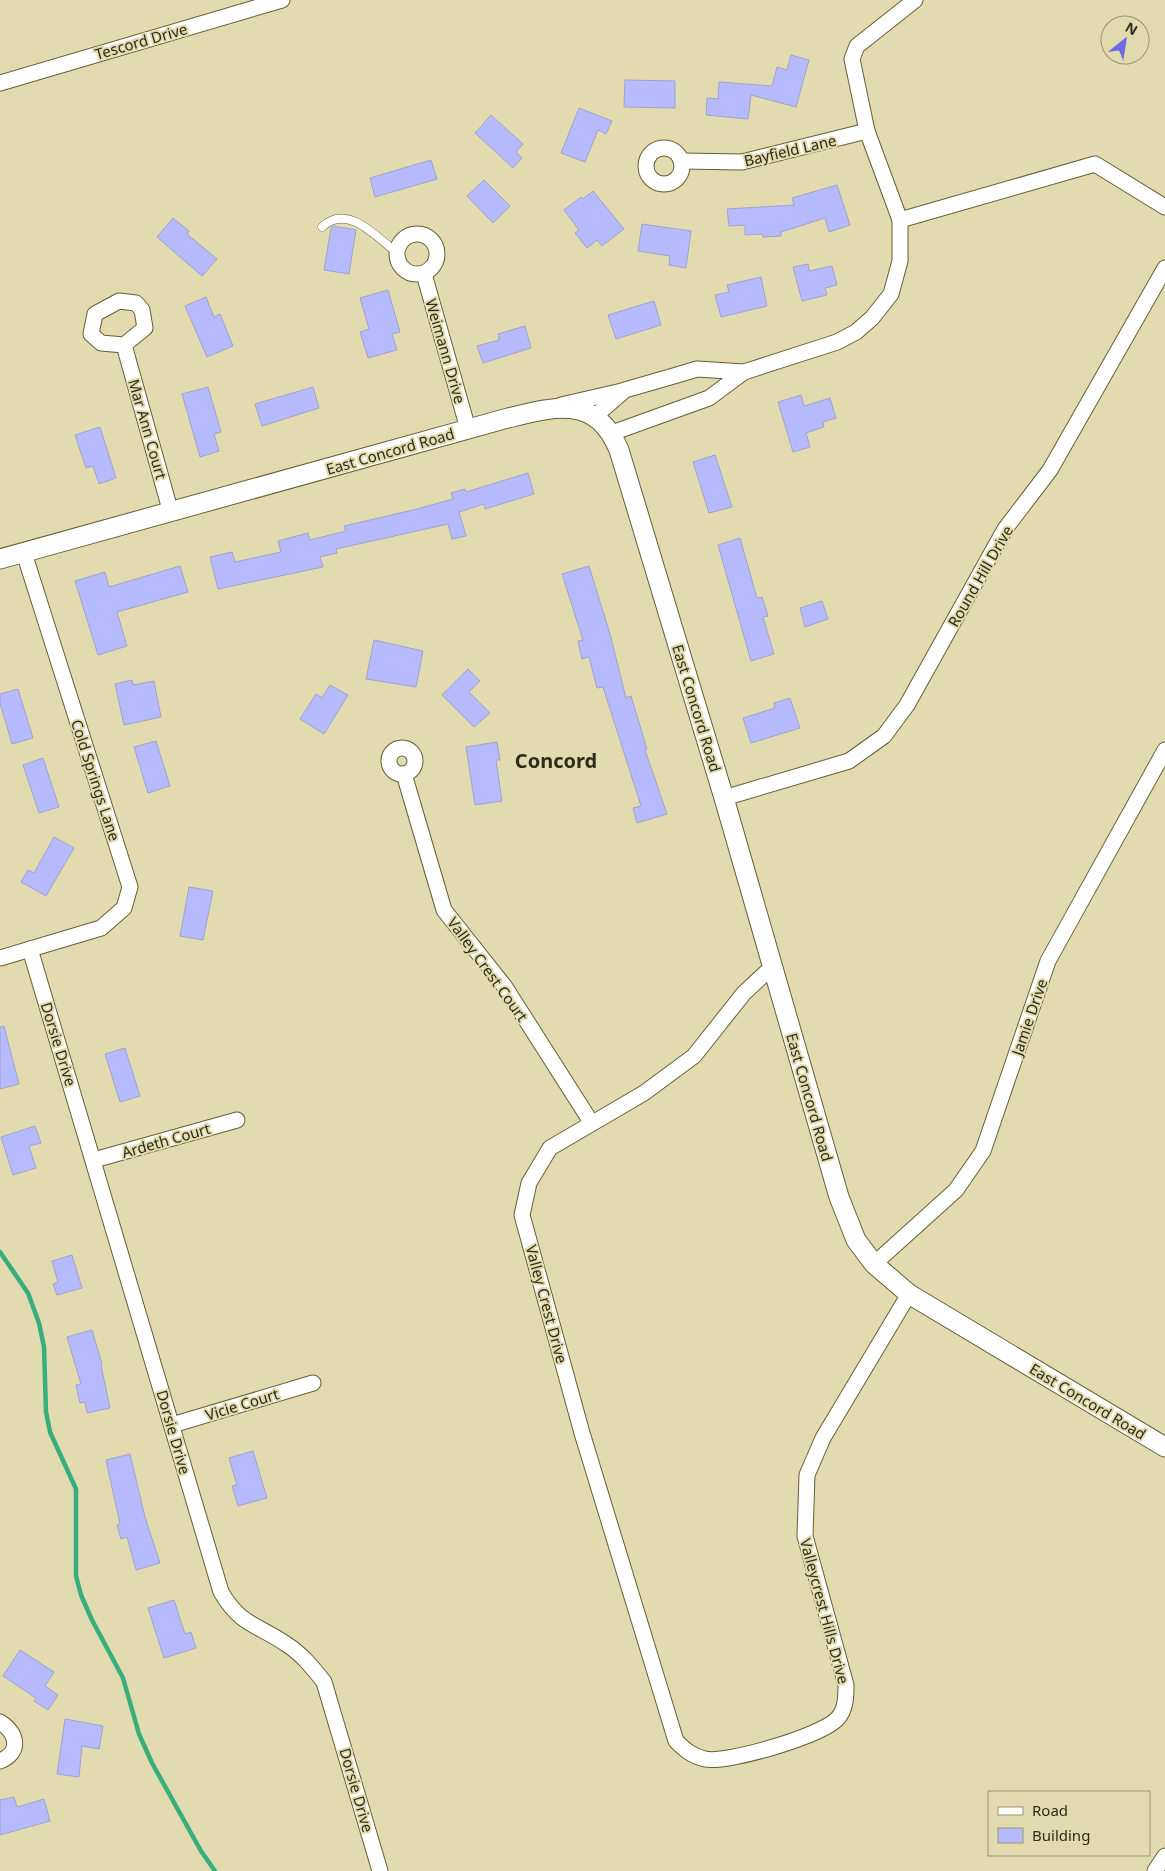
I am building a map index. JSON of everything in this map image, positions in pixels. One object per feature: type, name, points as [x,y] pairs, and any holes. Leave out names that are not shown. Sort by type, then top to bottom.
[{"type":"street","name":"Tescord Drive","points":[[0,83],[282,0]]},
{"type":"street","points":[[612,433],[709,398],[744,372],[837,342],[856,332],[872,318],[892,294],[900,261],[900,220],[867,132],[852,59],[857,46],[915,0]]},
{"type":"street","name":"Bayfield Lane","points":[[681,161],[742,162],[867,132]]},
{"type":"street","points":[[900,220],[1095,164],[1165,207]]},
{"type":"street","points":[[414,234],[426,235],[435,244],[438,258],[424,274],[412,274],[402,268],[397,253],[404,238],[414,234]]},
{"type":"street","name":"Round Hill Drive","points":[[724,798],[849,761],[884,736],[907,705],[1005,529],[1050,470],[1165,268]]},
{"type":"street","name":"Weimann Drive","points":[[424,274],[468,429]]},
{"type":"street","name":"Mar Ann Court","points":[[124,345],[171,513]]},
{"type":"street","points":[[542,410],[626,390],[697,369],[744,372]]},
{"type":"street","points":[[595,416],[626,390]]},
{"type":"street","name":"East Concord Road","points":[[0,559],[542,410],[570,408],[584,410],[595,416],[612,433],[620,450],[724,798],[839,1197],[856,1240],[874,1264],[908,1294],[1165,1447]]},
{"type":"street","name":"Cold Springs Lane","points":[[0,958],[102,928],[124,908],[130,887],[24,553]]},
{"type":"street","name":"Jamie Drive","points":[[874,1264],[956,1190],[983,1151],[1048,961],[1165,750]]},
{"type":"street","name":"Valley Crest Court","points":[[404,774],[444,910],[505,987],[591,1122]]},
{"type":"street","name":"Dorsie Drive","points":[[30,949],[221,1592],[232,1610],[248,1624],[286,1644],[308,1661],[324,1682],[380,1871]]},
{"type":"street","name":"Valley Crest Drive","points":[[676,1742],[582,1433],[522,1215],[529,1184],[550,1148],[591,1122],[644,1093],[694,1056],[744,993],[773,966]]},
{"type":"street","name":"Ardeth Court","points":[[94,1160],[237,1120]]},
{"type":"street","name":"Valleycrest Hills Drive","points":[[676,1742],[688,1753],[706,1760],[731,1758],[821,1730],[839,1718],[846,1703],[846,1685],[805,1536],[807,1475],[823,1438],[908,1294]]},
{"type":"street","name":"Vicie Court","points":[[172,1425],[313,1383]]},
{"type":"street","points":[[0,1722],[10,1729],[15,1744],[12,1753],[0,1762]]},
{"type":"street","points":[[1155,1871],[1165,1856]]},
{"type":"lane","points":[[322,228],[330,220],[341,217],[352,220],[397,253]]},
{"type":"building","points":[[791,55],[809,60],[796,107],[751,95],[748,119],[706,115],[707,98],[718,99],[719,82],[772,86],[777,67],[787,70]]},
{"type":"building","points":[[625,80],[675,81],[675,108],[624,107]]},
{"type":"building","points":[[579,108],[612,121],[606,134],[598,130],[585,162],[561,153]]},
{"type":"building","points":[[491,115],[523,144],[516,152],[522,158],[513,168],[475,133]]},
{"type":"building","points":[[431,160],[437,179],[375,197],[370,178]]},
{"type":"building","points":[[484,180],[510,206],[493,223],[467,196]]},
{"type":"building","points":[[837,185],[850,225],[829,232],[825,218],[781,232],[781,236],[763,237],[762,234],[745,235],[745,225],[729,226],[727,209],[794,205],[792,198]]},
{"type":"building","points":[[593,191],[624,229],[602,246],[597,240],[587,248],[575,233],[579,230],[564,210],[581,197],[583,199]]},
{"type":"building","points":[[173,218],[189,231],[187,234],[217,259],[202,276],[157,237]]},
{"type":"building","points":[[642,224],[691,231],[686,268],[669,265],[670,256],[638,251]]},
{"type":"building","points":[[333,226],[356,230],[349,274],[324,270],[331,228]]},
{"type":"building","points":[[808,264],[809,271],[832,266],[837,285],[825,288],[827,295],[802,301],[793,267]]},
{"type":"building","points":[[761,277],[767,306],[721,317],[715,295],[729,292],[727,285]]},
{"type":"building","points":[[388,290],[400,332],[392,334],[397,350],[368,358],[360,332],[369,329],[360,298]]},
{"type":"building","points":[[206,297],[214,317],[220,314],[233,346],[207,357],[185,306]]},
{"type":"building","points":[[654,301],[661,325],[616,339],[608,315]]},
{"type":"building","points":[[525,326],[531,348],[483,363],[477,346],[499,340],[498,334]]},
{"type":"building","points":[[208,387],[221,432],[214,434],[219,451],[200,457],[182,394]]},
{"type":"building","points":[[313,387],[319,408],[262,426],[255,404]]},
{"type":"building","points":[[801,395],[804,406],[830,398],[836,418],[823,422],[824,427],[806,433],[810,447],[793,452],[778,402]]},
{"type":"building","points":[[100,427],[116,478],[99,484],[93,466],[86,468],[75,435]]},
{"type":"building","points":[[715,455],[732,507],[709,513],[693,462]]},
{"type":"building","points":[[528,473],[534,494],[485,509],[484,504],[459,512],[466,536],[452,539],[448,524],[336,549],[337,553],[320,557],[323,567],[218,589],[210,557],[232,552],[235,562],[281,552],[278,541],[308,533],[310,540],[346,531],[344,526],[453,499],[451,493],[465,489],[466,492]]},
{"type":"building","points":[[740,538],[757,598],[762,597],[768,616],[763,617],[774,654],[751,661],[718,545]]},
{"type":"building","points":[[180,566],[188,592],[117,612],[127,646],[98,655],[75,581],[105,572],[109,587]]},
{"type":"building","points":[[589,566],[610,634],[626,698],[631,696],[647,749],[645,750],[667,814],[637,823],[633,808],[641,806],[603,687],[597,688],[589,657],[582,659],[578,641],[583,640],[562,574]]},
{"type":"building","points":[[822,601],[828,619],[805,627],[800,608]]},
{"type":"building","points":[[374,640],[423,651],[416,687],[366,679]]},
{"type":"building","points":[[468,669],[480,681],[469,692],[490,713],[474,727],[442,695]]},
{"type":"building","points":[[132,680],[133,685],[154,681],[161,717],[124,725],[115,684]]},
{"type":"building","points":[[330,685],[348,695],[324,734],[300,719],[316,694],[322,698]]},
{"type":"building","points":[[18,689],[33,738],[12,744],[0,703],[0,694]]},
{"type":"building","points":[[790,698],[800,728],[751,743],[743,718],[775,708],[774,703]]},
{"type":"building","points":[[156,741],[170,786],[148,793],[134,747]]},
{"type":"building","points":[[497,742],[500,760],[496,760],[502,801],[475,805],[466,747]]},
{"type":"building","points":[[43,758],[59,807],[39,813],[23,765]]},
{"type":"building","points":[[54,837],[74,848],[46,896],[21,882],[28,870],[34,873]]},
{"type":"building","points":[[189,887],[213,891],[203,940],[180,936]]},
{"type":"building","points":[[4,1026],[19,1084],[0,1089],[0,1027]]},
{"type":"building","points":[[125,1048],[140,1096],[120,1102],[105,1054]]},
{"type":"building","points":[[35,1126],[41,1143],[29,1146],[36,1168],[13,1175],[1,1137]]},
{"type":"building","points":[[72,1255],[82,1288],[57,1295],[53,1284],[58,1282],[52,1261]]},
{"type":"building","points":[[92,1330],[102,1364],[110,1408],[87,1413],[85,1402],[80,1403],[76,1385],[81,1384],[67,1337]]},
{"type":"building","points":[[253,1451],[267,1498],[238,1506],[232,1486],[237,1485],[229,1458]]},
{"type":"building","points":[[130,1454],[145,1517],[160,1563],[136,1570],[127,1537],[121,1539],[117,1525],[120,1524],[106,1460]]},
{"type":"building","points":[[174,1600],[185,1634],[191,1632],[196,1648],[164,1658],[148,1608]]},
{"type":"building","points":[[20,1650],[54,1672],[45,1686],[58,1695],[48,1710],[34,1701],[36,1698],[3,1676]]},
{"type":"building","points":[[65,1719],[103,1726],[99,1749],[82,1746],[79,1777],[57,1774]]},
{"type":"building","points":[[14,1797],[17,1807],[44,1799],[50,1821],[0,1835],[0,1800]]},
{"type":"waterway","points":[[0,1252],[28,1293],[39,1323],[44,1347],[46,1412],[50,1432],[76,1489],[76,1576],[81,1595],[123,1678],[139,1734],[152,1763],[201,1851],[215,1871]]},
{"type":"district","name":"Concord","points":[[556,760]]}]
